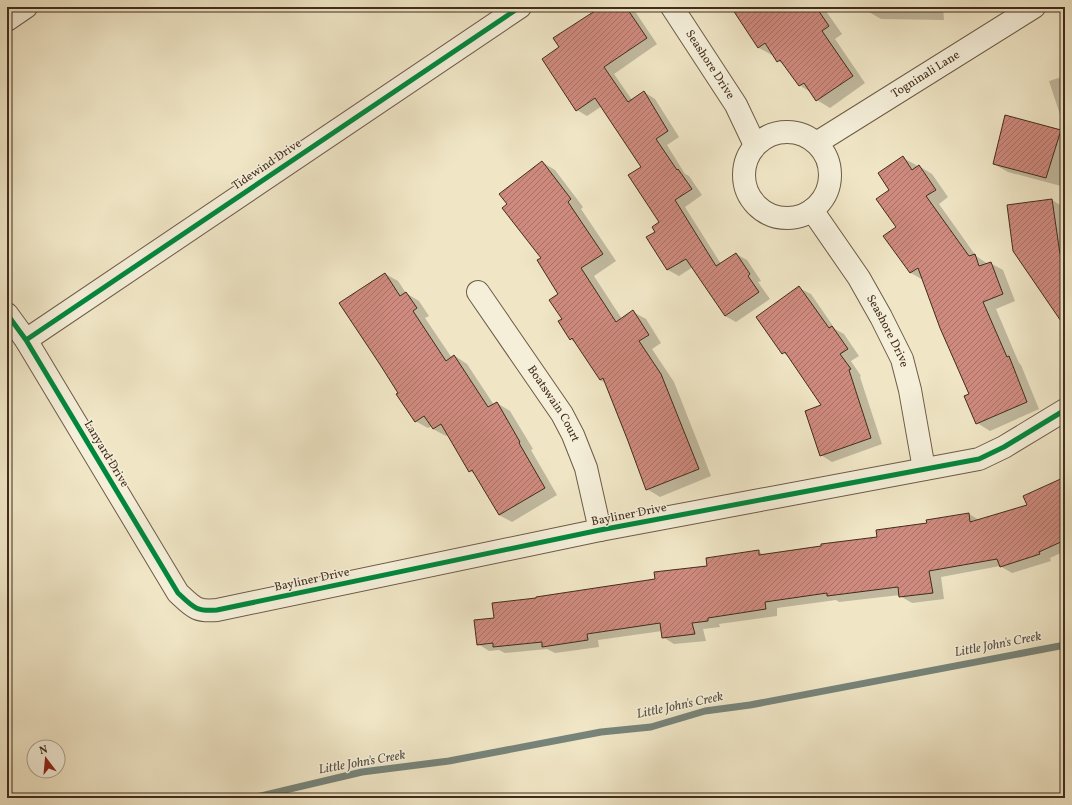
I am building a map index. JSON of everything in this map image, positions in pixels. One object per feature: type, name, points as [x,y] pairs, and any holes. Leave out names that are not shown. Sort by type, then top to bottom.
[{"type":"street","points":[[7,20],[26,7]]},
{"type":"street","name":"Tidewind Drive","points":[[26,340],[520,7]]},
{"type":"street","name":"Seashore Drive","points":[[672,7],[736,105],[755,145]]},
{"type":"street","name":"Togninali Lane","points":[[818,142],[1034,7]]},
{"type":"street","points":[[797,131],[818,142],[828,157],[830,188],[812,210],[801,217],[776,217],[758,208],[747,191],[744,167],[755,145],[770,134],[797,131]]},
{"type":"street","name":"Seashore Drive","points":[[812,210],[859,278],[902,359],[910,390],[924,469]]},
{"type":"street","name":"Boatswain Court","points":[[478,292],[562,414],[573,435],[586,468],[600,530]]},
{"type":"street","name":"Lanyard Drive","points":[[7,314],[26,340],[178,593],[189,604]]},
{"type":"street","name":"Bayliner Drive","points":[[189,604],[202,611],[217,610],[600,530],[979,459],[1004,447],[1065,410]]},
{"type":"building","points":[[601,7],[626,7],[647,38],[604,67],[628,102],[644,91],[668,131],[656,139],[692,189],[675,200],[716,266],[736,253],[750,274],[748,276],[759,292],[725,316],[686,259],[667,270],[646,237],[655,232],[652,227],[659,222],[628,175],[641,167],[595,98],[576,111],[542,59],[559,47],[553,38]]},
{"type":"building","points":[[731,7],[816,7],[829,26],[822,31],[853,76],[816,101],[804,83],[799,86],[780,60],[777,62],[765,43],[758,48]]},
{"type":"building","points":[[1005,115],[1061,130],[1046,178],[993,164]]},
{"type":"building","points":[[903,156],[912,170],[919,165],[936,190],[926,196],[969,256],[975,254],[979,266],[991,262],[1003,294],[983,302],[1007,357],[1009,356],[1027,402],[976,424],[964,396],[969,394],[940,328],[918,268],[910,273],[883,236],[896,227],[876,199],[889,190],[878,173]]},
{"type":"building","points":[[542,161],[571,199],[568,202],[603,254],[581,268],[616,322],[633,310],[649,335],[639,341],[661,374],[699,469],[646,490],[603,378],[600,380],[572,338],[570,340],[558,321],[562,319],[549,300],[558,294],[537,260],[541,258],[502,208],[507,204],[499,194]]},
{"type":"building","points":[[1052,199],[1060,254],[1065,250],[1065,327],[1013,251],[1007,205]]},
{"type":"building","points":[[385,273],[400,296],[406,292],[417,308],[413,311],[446,361],[454,355],[488,407],[497,402],[545,488],[499,515],[472,470],[469,472],[441,424],[433,429],[424,416],[415,422],[396,394],[398,393],[379,363],[339,303]]},
{"type":"building","points":[[799,286],[829,328],[832,326],[848,349],[840,354],[851,369],[849,370],[871,438],[820,456],[805,411],[821,405],[785,352],[782,354],[756,317]]},
{"type":"building","points":[[1065,477],[1065,540],[1039,552],[1040,554],[1000,567],[997,559],[929,571],[933,593],[899,597],[898,587],[827,596],[827,593],[765,602],[766,609],[708,618],[708,621],[692,623],[695,634],[662,638],[660,623],[587,634],[588,640],[542,647],[542,642],[493,647],[493,643],[477,645],[474,620],[494,618],[492,603],[536,598],[655,579],[654,572],[707,566],[706,558],[759,550],[759,555],[821,546],[821,544],[877,537],[876,530],[927,523],[926,520],[969,513],[970,522],[1027,505],[1023,496]]},
{"type":"waterway","name":"Little John's Creek","points":[[252,798],[362,772],[449,761],[601,732],[651,727],[705,711],[750,705],[1065,645]]},
{"type":"cycle path","points":[[26,340],[520,7]]},
{"type":"cycle path","points":[[7,314],[26,340],[178,593],[195,608],[204,610],[217,610],[600,530],[979,459],[1004,447],[1065,410]]}]
